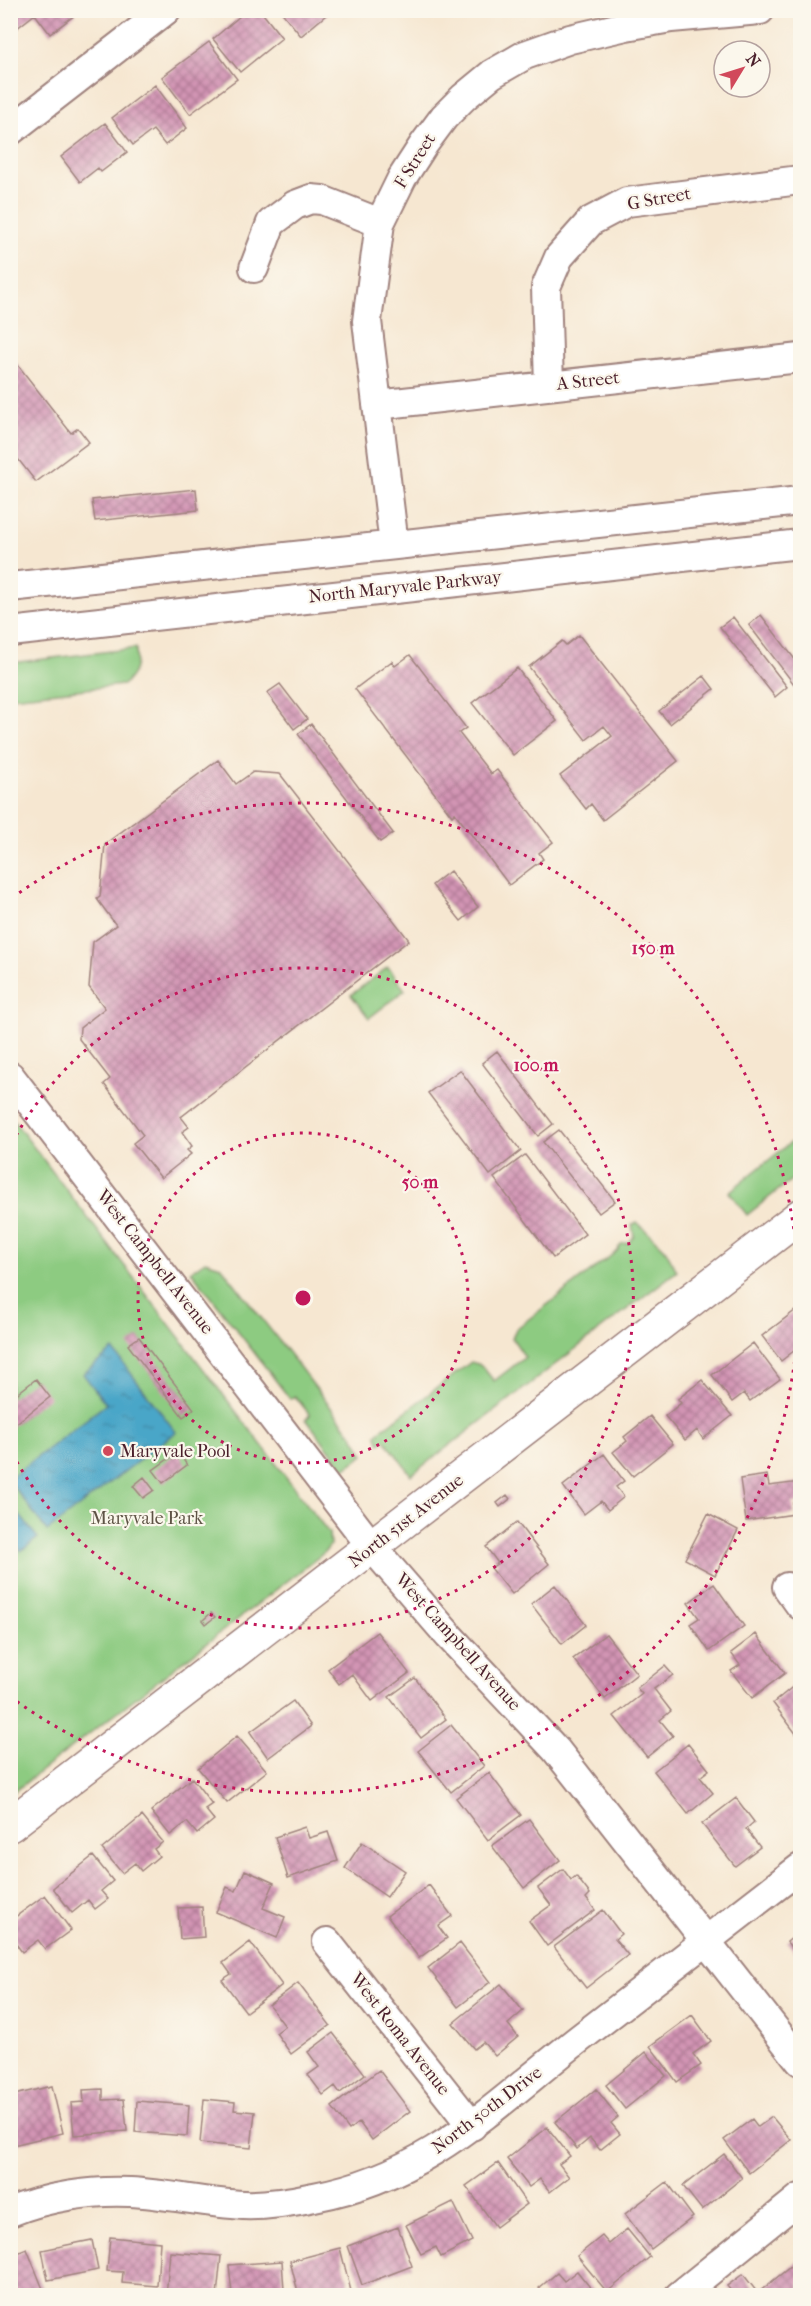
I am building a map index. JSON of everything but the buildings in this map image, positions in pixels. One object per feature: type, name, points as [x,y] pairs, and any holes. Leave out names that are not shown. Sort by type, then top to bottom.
[{"type":"main road","name":"North 51st Avenue","points":[[10,1825],[801,1216]]},
{"type":"street","points":[[10,131],[166,10]]},
{"type":"street","name":"F Street","points":[[394,545],[367,321],[380,223],[402,178],[444,117],[492,74],[525,56],[570,39],[671,18],[760,10]]},
{"type":"street","name":"G Street","points":[[549,385],[546,287],[559,256],[591,221],[627,202],[801,180]]},
{"type":"street","points":[[254,267],[271,223],[295,205],[311,199],[322,200],[380,223]]},
{"type":"street","name":"A Street","points":[[377,405],[801,358]]},
{"type":"street","points":[[10,587],[801,501]]},
{"type":"street","name":"North Maryvale Parkway","points":[[10,632],[801,544]]},
{"type":"street","points":[[113,576],[152,615]]},
{"type":"street","name":"West Campbell Avenue","points":[[10,1076],[372,1547],[449,1636],[556,1750],[801,2061]]},
{"type":"street","name":"North 50th Drive","points":[[10,2212],[82,2193],[129,2192],[243,2205],[277,2204],[359,2186],[394,2173],[445,2146],[472,2126],[706,1940],[801,1868]]},
{"type":"street","name":"West Roma Avenue","points":[[327,1942],[472,2126]]},
{"type":"street","points":[[679,2295],[801,2198]]},
{"type":"green space","points":[[136,648],[135,668],[131,677],[123,685],[11,697],[11,663]]},
{"type":"green space","points":[[388,967],[405,990],[369,1018],[351,995]]},
{"type":"green space","name":"Maryvale Park","points":[[10,1116],[329,1533],[330,1545],[325,1552],[11,1794]]},
{"type":"green space","points":[[800,1135],[800,1173],[747,1215],[729,1192]]},
{"type":"green space","points":[[637,1222],[665,1249],[677,1271],[411,1475],[385,1440],[380,1443],[376,1434],[471,1362],[481,1365],[494,1381],[525,1357],[512,1338],[516,1329],[617,1251],[621,1244],[628,1243],[634,1236],[632,1225]]},
{"type":"green space","points":[[205,1261],[221,1266],[353,1436],[364,1455],[344,1469],[306,1419],[310,1415],[295,1396],[290,1399],[191,1271]]},
{"type":"water","points":[[113,1350],[176,1432],[47,1531],[11,1483],[11,1477],[106,1404],[83,1374]]},
{"type":"water","points":[[17,1512],[38,1538],[21,1551],[11,1537],[11,1517]]},
{"type":"place","name":"Maryvale Pool","points":[[108,1451]]}]
